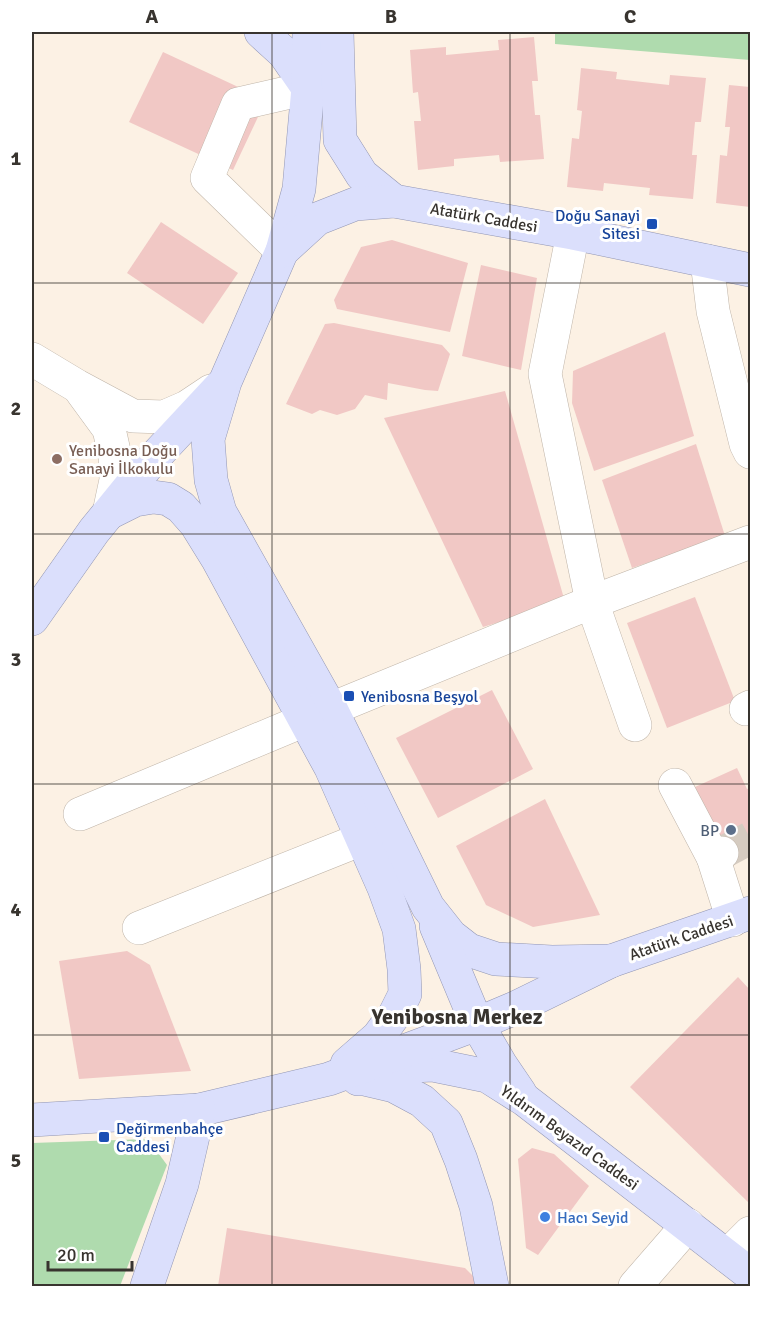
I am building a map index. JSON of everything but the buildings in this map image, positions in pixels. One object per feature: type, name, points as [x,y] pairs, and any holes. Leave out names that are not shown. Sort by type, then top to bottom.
[{"type":"main road","points":[[261,32],[285,53],[308,88]]},
{"type":"main road","points":[[309,32],[308,88],[299,189],[282,251],[225,382],[208,439],[211,480],[220,512],[318,715],[331,768],[384,888],[399,929],[405,994],[395,1014],[378,1037],[329,1079]]},
{"type":"main road","points":[[337,32],[340,140],[362,175],[394,201]]},
{"type":"main road","points":[[282,251],[317,219],[355,204],[394,201]]},
{"type":"main road","name":"Atatürk Caddesi","points":[[394,201],[573,233],[750,270]]},
{"type":"main road","points":[[32,619],[150,461],[225,382]]},
{"type":"main road","points":[[109,513],[135,500],[153,497],[168,499],[181,507],[195,524],[318,715],[428,907],[477,1024],[525,1100]]},
{"type":"main road","points":[[428,907],[452,936],[469,950],[496,959],[552,962],[611,961]]},
{"type":"main road","name":"Atatürk Caddesi","points":[[611,961],[742,917]]},
{"type":"main road","points":[[32,1120],[199,1110],[329,1079],[477,1024],[611,961]]},
{"type":"main road","points":[[515,1008],[504,1032],[505,1046],[509,1064],[525,1100]]},
{"type":"main road","name":"Yıldırım Beyazıd Caddesi","points":[[329,1079],[391,1067],[433,1065],[487,1076],[525,1100],[739,1265]]},
{"type":"main road","points":[[329,1079],[364,1079],[394,1086],[422,1101],[447,1123],[476,1206],[492,1287]]},
{"type":"main road","points":[[147,1287],[182,1184],[199,1110]]},
{"type":"street","points":[[282,251],[207,178],[238,104],[308,88]]},
{"type":"street","points":[[573,233],[545,374],[592,602],[635,725]]},
{"type":"street","points":[[707,261],[713,311],[749,447]]},
{"type":"street","points":[[32,359],[134,416],[164,417],[187,408],[225,382]]},
{"type":"street","points":[[77,386],[109,429],[115,456],[116,480],[109,513]]},
{"type":"street","points":[[80,814],[592,602],[750,542]]},
{"type":"street","points":[[675,785],[717,855],[742,917]]},
{"type":"street","points":[[139,928],[362,839]]},
{"type":"street","points":[[635,1287],[687,1225]]},
{"type":"street","points":[[739,1265],[750,1233]]},
{"type":"green space","points":[[555,32],[750,32],[750,60],[555,44]]},
{"type":"green space","points":[[148,1139],[167,1165],[120,1286],[32,1286],[32,1143]]},
{"type":"tunnel","points":[[722,853],[750,838]]},
{"type":"place","name":"Doğu Sanayi Sitesi","points":[[652,224]]},
{"type":"place","name":"Yenibosna Doğu Sanayi İlkokulu","points":[[57,459]]},
{"type":"place","name":"Yenibosna Beşyol","points":[[349,696]]},
{"type":"place","name":"BP","points":[[731,830]]},
{"type":"place","name":"Değirmenbahçe Caddesi","points":[[104,1137]]},
{"type":"place","name":"Hacı Seyid","points":[[545,1217]]},
{"type":"district","name":"Yenibosna Merkez","points":[[457,1016]]}]
